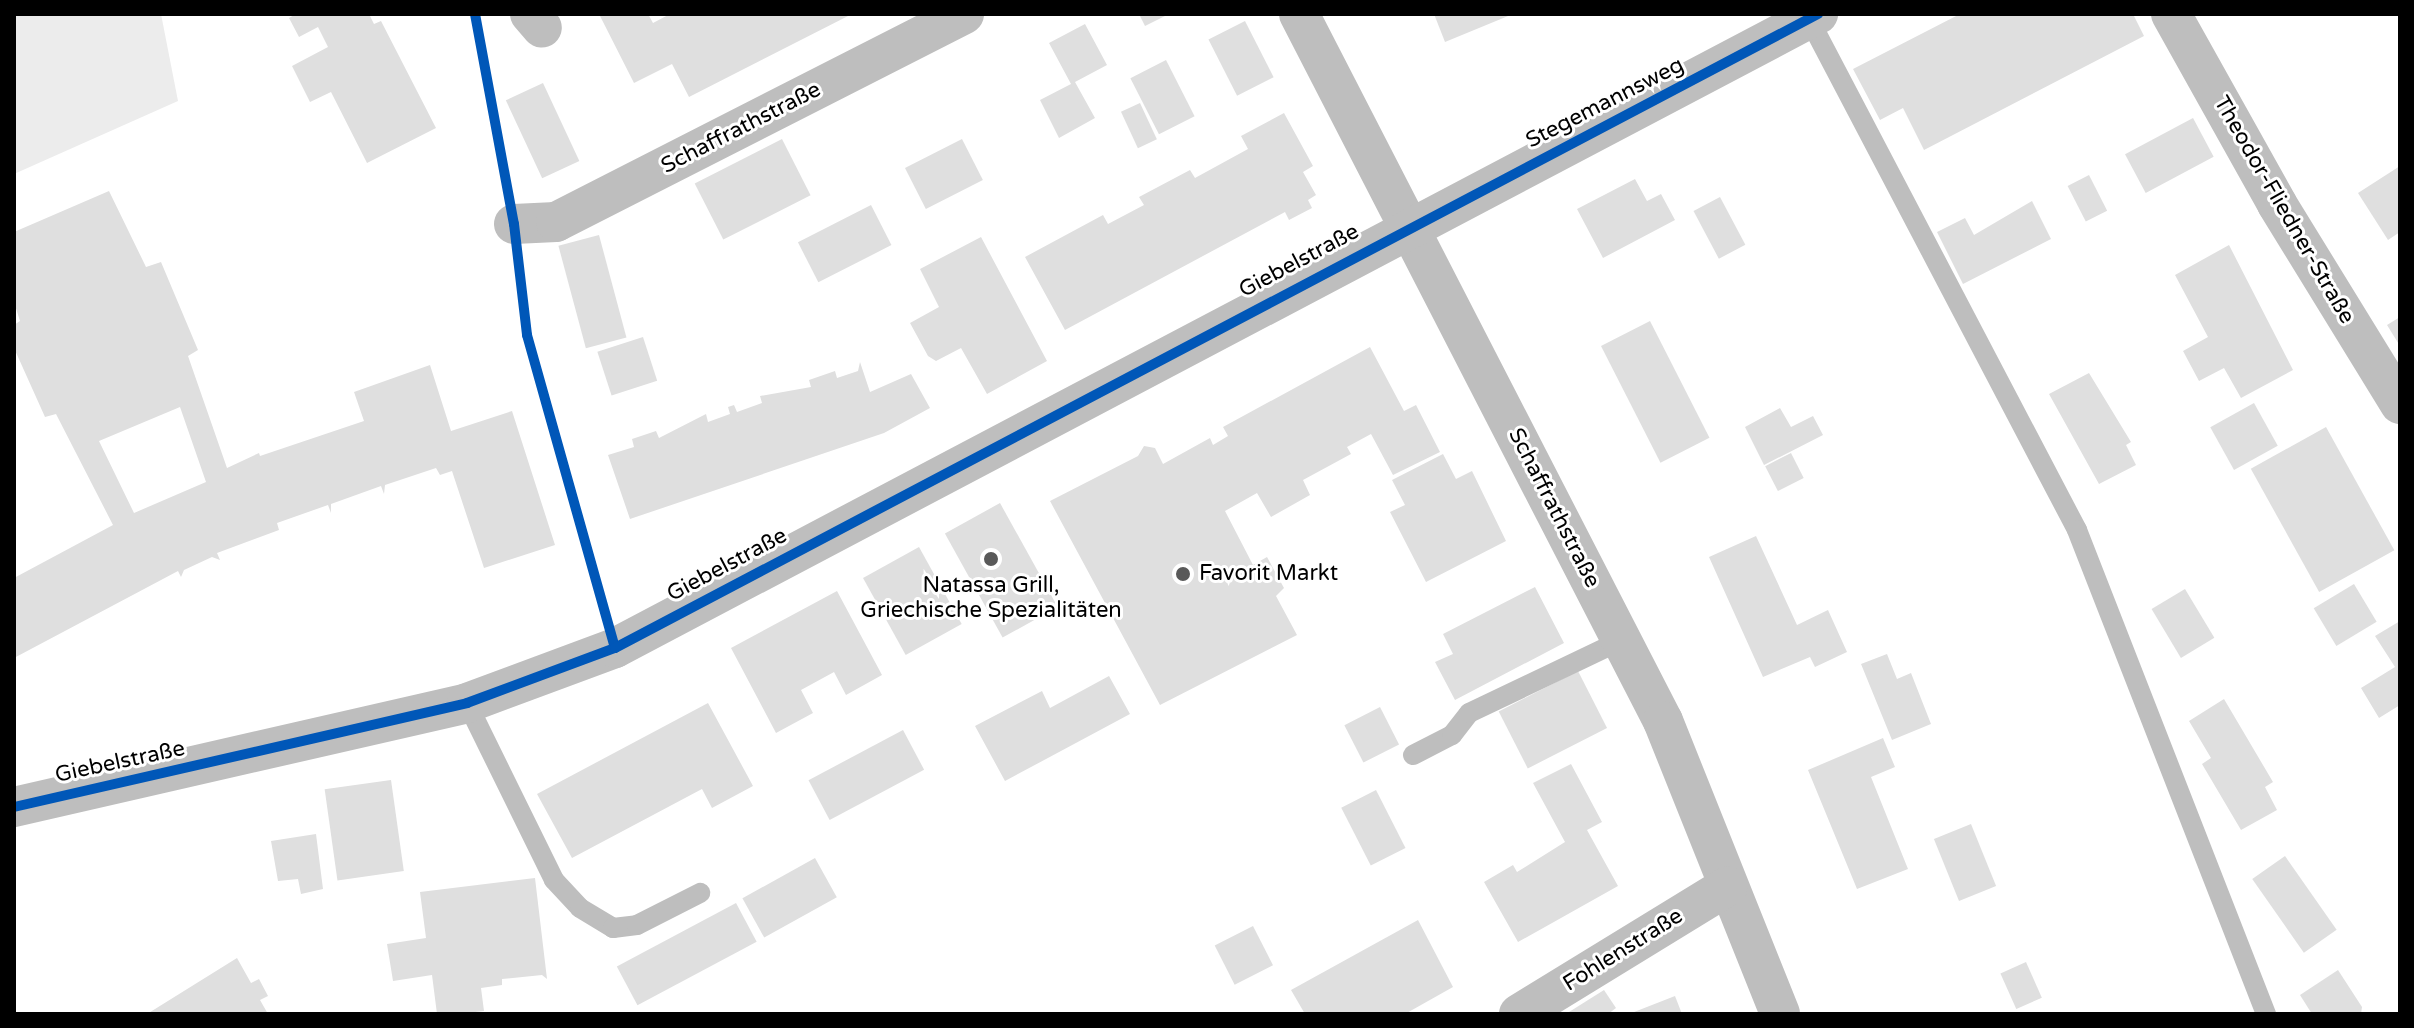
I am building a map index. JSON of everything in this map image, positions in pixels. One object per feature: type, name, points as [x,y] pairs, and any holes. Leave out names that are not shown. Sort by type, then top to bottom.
[{"type":"street","name":"Schaffrathstraße","points":[[514,224],[556,222],[964,14]]},
{"type":"street","name":"Schaffrathstraße","points":[[1299,14],[1663,721],[1780,1014]]},
{"type":"street","name":"Theodor-Fliedner-Straße","points":[[2171,14],[2277,204],[2400,404]]},
{"type":"street","name":"Stegemannsweg","points":[[1408,226],[1814,17]]},
{"type":"street","name":"Giebelstraße","points":[[14,807],[467,703],[615,648],[1408,226]]},
{"type":"street","name":"Fohlenstraße","points":[[1519,1014],[1728,886]]},
{"type":"lane","points":[[1814,17],[2077,530],[2266,1014]]},
{"type":"lane","points":[[1413,755],[1452,735],[1469,713],[1622,640]]},
{"type":"lane","points":[[467,703],[554,880],[580,908],[613,928],[625,926],[700,893]]},
{"type":"shaded area","points":[[14,14],[161,14],[178,101],[14,174]]},
{"type":"building","points":[[296,14],[369,14],[374,24],[381,21],[436,128],[367,163],[331,92],[310,102],[292,66],[328,47],[318,27],[299,37],[289,18]]},
{"type":"building","points":[[599,14],[648,14],[653,23],[670,14],[852,14],[689,97],[672,64],[634,83]]},
{"type":"building","points":[[1139,14],[1169,14],[1145,26]]},
{"type":"building","points":[[1434,14],[1513,14],[1445,42]]},
{"type":"building","points":[[1960,14],[2133,14],[2144,36],[1924,150],[1903,108],[1880,120],[1853,69]]},
{"type":"building","points":[[1245,21],[1274,77],[1237,96],[1208,40]]},
{"type":"building","points":[[1085,24],[1107,65],[1075,82],[1095,118],[1059,138],[1040,100],[1071,84],[1049,43]]},
{"type":"building","points":[[1166,60],[1195,116],[1159,134],[1130,78]]},
{"type":"building","points":[[543,83],[579,161],[542,178],[506,100]]},
{"type":"building","points":[[1140,103],[1157,139],[1138,148],[1121,112]]},
{"type":"building","points":[[1284,113],[1313,166],[1303,172],[1316,195],[1308,200],[1312,208],[1289,220],[1285,212],[1065,330],[1025,257],[1103,215],[1108,224],[1144,205],[1139,197],[1190,170],[1195,178],[1248,149],[1241,136]]},
{"type":"building","points":[[2193,118],[2214,157],[2146,193],[2125,154]]},
{"type":"building","points":[[782,139],[811,195],[723,240],[695,183]]},
{"type":"building","points":[[962,139],[983,180],[926,209],[905,168]]},
{"type":"building","points":[[2400,166],[2400,232],[2388,240],[2358,193]]},
{"type":"building","points":[[2089,175],[2107,211],[2086,222],[2068,186]]},
{"type":"building","points":[[1635,179],[1647,201],[1661,194],[1675,220],[1603,258],[1577,209]]},
{"type":"building","points":[[109,191],[146,267],[161,262],[198,350],[188,356],[227,468],[259,453],[260,456],[364,421],[354,392],[430,365],[451,431],[512,411],[555,545],[484,568],[452,471],[440,475],[436,468],[385,485],[384,494],[381,486],[331,504],[331,513],[328,505],[277,523],[279,530],[217,553],[220,560],[212,557],[184,570],[181,577],[178,571],[14,658],[14,578],[113,525],[56,414],[45,417],[14,348],[14,325],[20,321],[14,302],[14,232]],"holes":[[[180,407],[206,482],[134,513],[99,441]]]},
{"type":"building","points":[[1720,197],[1745,245],[1719,259],[1694,211]]},
{"type":"building","points":[[2032,201],[2051,239],[1963,284],[1937,232],[1965,218],[1974,235]]},
{"type":"building","points":[[871,205],[891,245],[818,282],[798,242]]},
{"type":"building","points":[[599,235],[626,337],[586,348],[558,246]]},
{"type":"building","points":[[981,237],[1047,361],[987,394],[961,348],[936,361],[928,356],[910,323],[939,307],[920,269]]},
{"type":"building","points":[[2229,245],[2293,370],[2241,398],[2224,368],[2199,381],[2183,351],[2208,337],[2175,275]]},
{"type":"building","points":[[2400,317],[2400,346],[2387,325]]},
{"type":"building","points":[[1650,321],[1709,438],[1660,463],[1601,346]]},
{"type":"building","points":[[643,337],[657,381],[612,396],[597,352]]},
{"type":"building","points":[[1370,347],[1404,411],[1416,405],[1440,452],[1393,475],[1371,434],[1347,447],[1351,454],[1303,480],[1310,495],[1271,517],[1257,493],[1225,511],[1253,565],[1267,557],[1284,588],[1276,596],[1297,635],[1160,705],[1050,501],[1138,456],[1144,446],[1155,448],[1163,464],[1210,438],[1213,445],[1228,436],[1223,427]]},
{"type":"building","points":[[860,362],[870,392],[911,374],[930,408],[884,433],[630,519],[608,455],[634,447],[632,439],[656,431],[659,438],[706,414],[708,422],[730,414],[728,407],[734,405],[737,412],[762,403],[760,396],[811,387],[809,380],[835,371],[837,378],[858,371]]},
{"type":"building","points":[[2089,373],[2131,442],[2126,445],[2136,465],[2099,484],[2049,394]]},
{"type":"building","points":[[2254,403],[2278,446],[2234,470],[2210,427]]},
{"type":"building","points":[[1780,408],[1791,427],[1813,416],[1823,435],[1764,465],[1745,427]]},
{"type":"building","points":[[2326,427],[2394,550],[2319,592],[2251,469]]},
{"type":"building","points":[[1791,453],[1804,478],[1778,491],[1765,466]]},
{"type":"building","points":[[1443,454],[1456,479],[1472,471],[1506,541],[1426,582],[1390,512],[1405,505],[1392,480]]},
{"type":"building","points":[[1000,503],[1058,607],[1003,638],[945,534]]},
{"type":"building","points":[[1756,536],[1797,625],[1828,610],[1847,652],[1815,667],[1810,657],[1763,677],[1709,557]]},
{"type":"building","points":[[919,547],[962,624],[906,655],[863,578]]},
{"type":"building","points":[[2354,584],[2377,622],[2336,646],[2314,608]]},
{"type":"building","points":[[1535,587],[1564,643],[1455,700],[1435,662],[1453,654],[1443,634]]},
{"type":"building","points":[[2185,589],[2214,638],[2181,658],[2152,609]]},
{"type":"building","points":[[837,591],[882,675],[846,695],[834,672],[801,690],[813,713],[776,733],[731,648]]},
{"type":"building","points":[[2400,621],[2400,705],[2379,718],[2361,688],[2395,667],[2375,636]]},
{"type":"building","points":[[1887,654],[1897,679],[1911,673],[1931,724],[1892,740],[1861,664]]},
{"type":"building","points":[[1578,671],[1607,728],[1528,768],[1499,711]]},
{"type":"building","points":[[1109,676],[1130,714],[1005,781],[975,726],[1042,691],[1050,708]]},
{"type":"building","points":[[2224,699],[2273,782],[2265,787],[2277,810],[2241,830],[2202,764],[2211,758],[2189,721]]},
{"type":"building","points":[[708,703],[753,786],[712,808],[702,789],[572,858],[537,794]]},
{"type":"building","points":[[1380,707],[1399,744],[1363,763],[1344,725]]},
{"type":"building","points":[[903,730],[924,770],[830,820],[809,780]]},
{"type":"building","points":[[1883,738],[1895,767],[1871,777],[1908,869],[1857,889],[1808,770]]},
{"type":"building","points":[[1571,764],[1602,822],[1587,830],[1618,886],[1518,942],[1484,882],[1513,865],[1517,872],[1565,842],[1533,783]]},
{"type":"building","points":[[391,780],[404,871],[337,880],[325,789]]},
{"type":"building","points":[[1376,790],[1406,848],[1371,866],[1341,808]]},
{"type":"building","points":[[1971,824],[1996,886],[1959,901],[1934,839]]},
{"type":"building","points":[[316,834],[323,889],[301,894],[298,879],[278,881],[271,841]]},
{"type":"building","points":[[2285,856],[2337,930],[2304,953],[2252,879]]},
{"type":"building","points":[[815,858],[837,897],[764,938],[742,898]]},
{"type":"building","points":[[535,878],[547,979],[542,975],[502,979],[502,985],[481,988],[484,1011],[458,1014],[437,1014],[432,975],[393,981],[387,944],[426,938],[420,892]]},
{"type":"building","points":[[736,903],[757,942],[637,1005],[617,966]]},
{"type":"building","points":[[1418,920],[1453,987],[1405,1014],[1305,1014],[1291,990]]},
{"type":"building","points":[[1253,926],[1273,965],[1235,985],[1215,946]]},
{"type":"building","points":[[237,958],[251,983],[259,979],[268,996],[260,1000],[268,1014],[147,1014]]},
{"type":"building","points":[[2026,962],[2042,998],[2016,1009],[2000,973]]},
{"type":"building","points":[[2338,970],[2362,1007],[2361,1014],[2312,1014],[2300,995]]},
{"type":"building","points":[[1604,990],[1616,1008],[1608,1014],[1569,1012]]},
{"type":"building","points":[[1675,996],[1682,1014],[1629,1014]]},
{"type":"cycle path","points":[[475,14],[514,224],[527,335],[615,648]]},
{"type":"cycle path","points":[[14,807],[467,703],[615,648],[1818,14]]},
{"type":"place","name":"Natassa Grill, Griechische Spezialitäten","points":[[991,559]]},
{"type":"place","name":"Favorit Markt","points":[[1183,574]]}]
